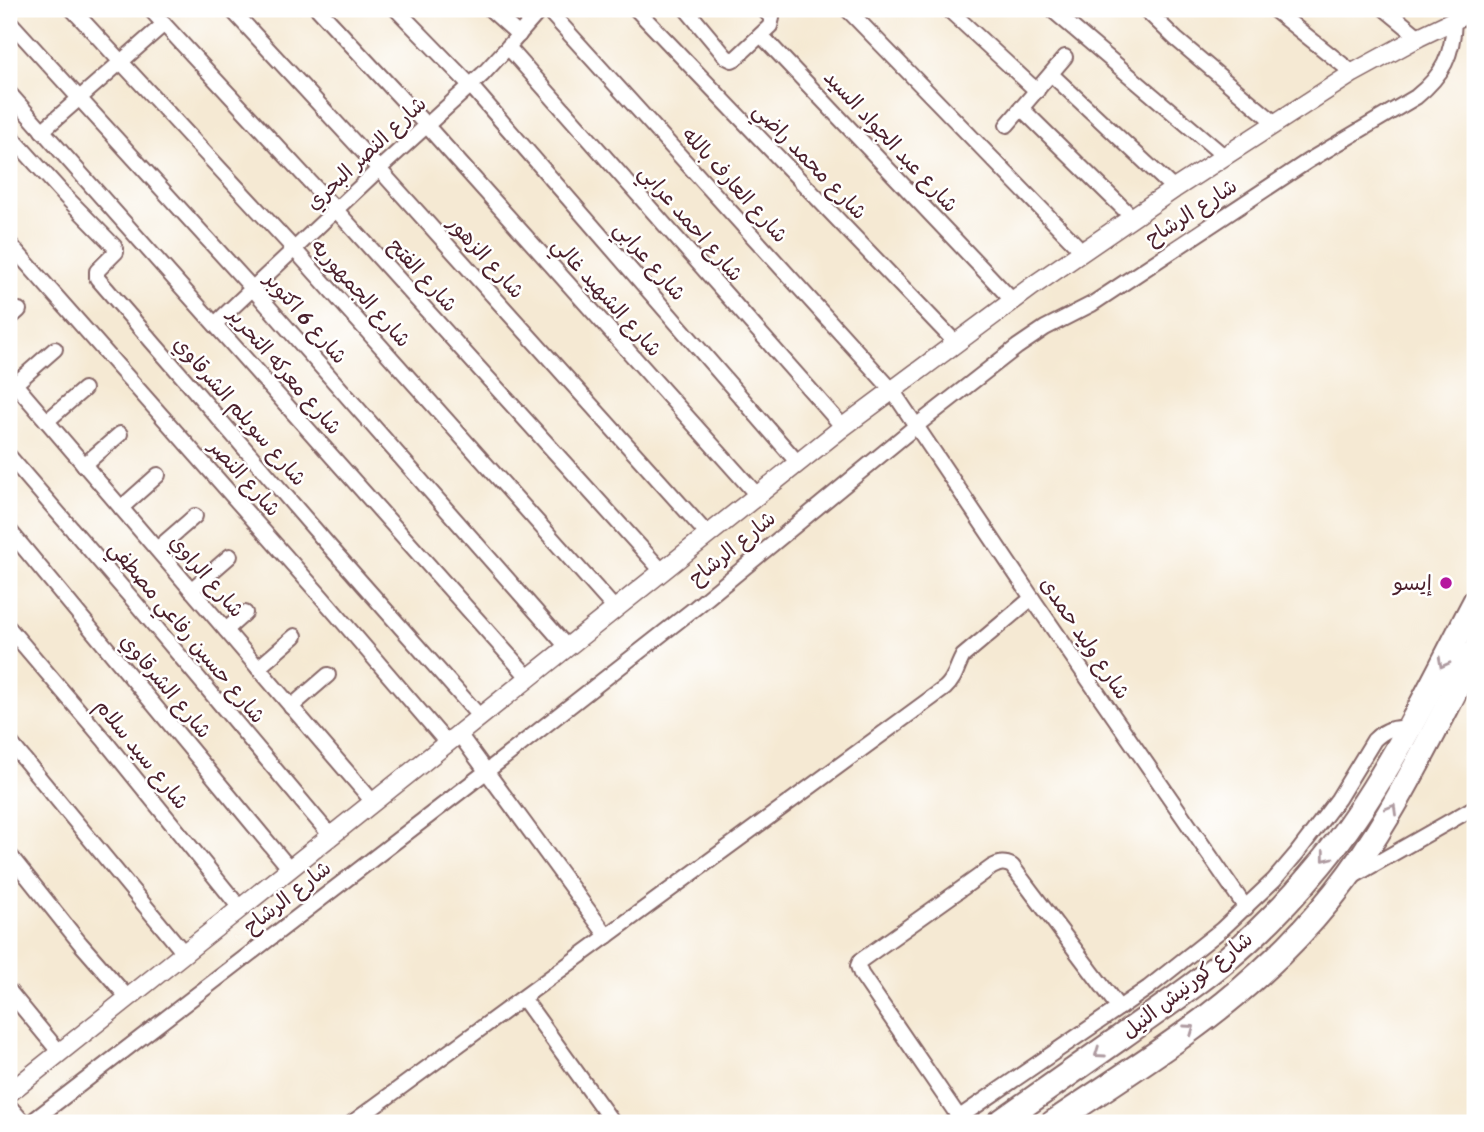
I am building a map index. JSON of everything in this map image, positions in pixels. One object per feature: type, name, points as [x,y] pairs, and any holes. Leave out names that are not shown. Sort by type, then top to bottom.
[{"type":"highway","name":"شارع كورنيش النيل","points":[[999,1123],[1194,985],[1228,958],[1292,897],[1350,825],[1375,787],[1475,602]]},
{"type":"highway","name":"شارع كورنيش النيل","points":[[1053,1123],[1158,1052],[1231,998],[1290,944],[1343,883],[1390,813],[1475,652]]},
{"type":"street","name":"شارع الجمهوريه","points":[[72,9],[294,249],[615,609]]},
{"type":"street","name":"شارع الفتح","points":[[150,9],[336,210],[662,571]]},
{"type":"street","name":"شارع الزهور","points":[[231,9],[379,169],[708,535]]},
{"type":"street","name":"شارع الشهيد غالي","points":[[318,9],[427,126],[757,495]]},
{"type":"street","name":"شارع عرابي","points":[[396,9],[471,86],[798,463]]},
{"type":"street","points":[[490,9],[519,35]]},
{"type":"street","name":"شارع النصر البحري","points":[[215,324],[471,86],[541,9]]},
{"type":"street","name":"شارع العارف بالله","points":[[547,9],[892,390]]},
{"type":"street","name":"شارع محمد راضي","points":[[636,9],[955,342]]},
{"type":"street","points":[[686,9],[730,60],[734,60],[770,26],[770,16],[763,9]]},
{"type":"street","points":[[847,9],[1082,251]]},
{"type":"street","points":[[948,9],[1037,90]]},
{"type":"street","points":[[1051,9],[1224,156]]},
{"type":"street","points":[[1145,9],[1176,39],[1275,123]]},
{"type":"street","points":[[1273,9],[1353,73]]},
{"type":"street","points":[[1385,9],[1419,37]]},
{"type":"street","name":"شارع الرشاح","points":[[10,1092],[757,495],[955,342],[1132,217],[1353,73],[1475,10]]},
{"type":"street","name":"شارع الرشاح","points":[[30,1123],[695,608],[916,426],[1031,337],[1092,304],[1308,161],[1429,87],[1441,73],[1449,56],[1454,20]]},
{"type":"street","name":"شارع 6 اكتوبر","points":[[9,21],[252,288],[567,647]]},
{"type":"street","points":[[42,131],[164,24]]},
{"type":"street","name":"شارع عبد الجواد السيد","points":[[761,35],[1012,300]]},
{"type":"street","name":"شارع احمد عرابي","points":[[508,47],[843,427]]},
{"type":"street","points":[[1007,125],[1065,57]]},
{"type":"street","points":[[1051,74],[1174,189]]},
{"type":"street","name":"شارع معركه التحرير","points":[[9,93],[529,678]]},
{"type":"street","points":[[1021,108],[1132,217]]},
{"type":"street","name":"شارع سويلم الشرقاوي","points":[[9,134],[114,246],[115,253],[97,271],[97,278],[480,717]]},
{"type":"street","name":"شارع النصر","points":[[9,243],[319,594],[487,771],[607,936]]},
{"type":"street","points":[[12,381],[55,349]]},
{"type":"street","name":"شارع الراوي","points":[[12,381],[373,802]]},
{"type":"street","points":[[47,421],[84,389]]},
{"type":"street","name":"شارع وليد حمدى","points":[[892,390],[1246,908]]},
{"type":"street","points":[[85,465],[120,434]]},
{"type":"street","name":"شارع حسين رفاعي مصطفي","points":[[9,456],[331,836]]},
{"type":"street","points":[[121,508],[158,475]]},
{"type":"street","points":[[157,549],[195,516]]},
{"type":"street","name":"شارع الشرقاوي","points":[[9,530],[290,869]]},
{"type":"street","points":[[191,590],[230,556]]},
{"type":"street","points":[[352,1123],[945,688],[952,681],[963,656],[1032,598]]},
{"type":"street","points":[[226,630],[245,613]]},
{"type":"street","name":"شارع سيد سلام","points":[[9,628],[240,908]]},
{"type":"street","points":[[258,668],[295,636]]},
{"type":"street","points":[[291,707],[328,675]]},
{"type":"street","points":[[1119,1008],[1012,866],[1005,863],[992,867],[860,961],[858,966],[958,1121],[1119,1008],[1185,960],[1246,908],[1320,824],[1374,740],[1393,728],[1408,729]]},
{"type":"street","points":[[9,741],[184,953]]},
{"type":"street","points":[[1343,883],[1475,807]]},
{"type":"street","points":[[9,854],[128,998]]},
{"type":"street","points":[[9,991],[60,1053]]},
{"type":"street","points":[[523,998],[613,1123]]},
{"type":"street","points":[[10,1092],[24,1123]]},
{"type":"place","name":"إيسو","points":[[1446,583]]}]
